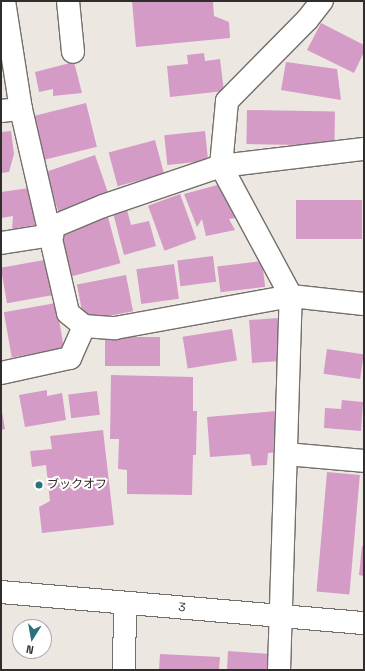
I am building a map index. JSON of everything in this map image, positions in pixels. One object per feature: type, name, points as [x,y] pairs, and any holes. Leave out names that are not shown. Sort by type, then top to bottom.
[{"type":"street","points":[[4,1],[11,110],[51,231],[68,313],[84,326],[115,328],[291,296],[364,304]]},
{"type":"street","points":[[68,1],[73,52]]},
{"type":"street","points":[[279,670],[291,296],[221,166],[227,101],[307,20],[322,1]]},
{"type":"street","points":[[1,243],[51,231],[103,206],[221,166],[364,149]]},
{"type":"street","points":[[1,374],[70,358],[84,326]]},
{"type":"street","points":[[286,454],[364,461]]},
{"type":"street","name":"3","points":[[1,592],[364,623]]},
{"type":"street","points":[[124,670],[125,603]]},
{"type":"building","points":[[132,1],[213,1],[214,16],[229,22],[230,38],[136,47]]},
{"type":"building","points":[[321,23],[364,45],[364,52],[354,73],[307,50]]},
{"type":"building","points":[[204,53],[205,61],[220,59],[224,91],[170,97],[167,66],[188,64],[187,55]]},
{"type":"building","points":[[74,62],[82,93],[53,96],[53,89],[39,92],[35,72]]},
{"type":"building","points":[[286,62],[337,69],[341,100],[281,90]]},
{"type":"building","points":[[86,103],[97,147],[44,160],[33,116]]},
{"type":"building","points":[[247,110],[335,112],[334,146],[246,144]]},
{"type":"building","points":[[11,131],[14,154],[9,172],[1,173],[1,132]]},
{"type":"building","points":[[205,131],[208,161],[167,165],[164,135]]},
{"type":"building","points":[[155,140],[164,174],[118,186],[109,152]]},
{"type":"building","points":[[95,155],[110,198],[60,216],[45,172]]},
{"type":"building","points":[[221,184],[228,204],[238,203],[241,217],[229,219],[235,230],[206,236],[202,219],[197,227],[184,194]]},
{"type":"building","points":[[29,188],[35,225],[12,229],[13,216],[1,218],[1,192]]},
{"type":"building","points":[[180,194],[196,239],[164,251],[148,206]]},
{"type":"building","points":[[296,200],[362,200],[362,239],[296,239]]},
{"type":"building","points":[[126,206],[131,225],[149,221],[156,246],[124,255],[112,209]]},
{"type":"building","points":[[108,217],[120,263],[72,276],[60,230]]},
{"type":"building","points":[[213,256],[216,282],[180,286],[177,260]]},
{"type":"building","points":[[50,259],[56,294],[7,303],[1,268]]},
{"type":"building","points":[[262,261],[265,287],[221,292],[217,266]]},
{"type":"building","points":[[174,264],[179,299],[141,304],[136,269]]},
{"type":"building","points":[[126,275],[133,311],[84,321],[77,285]]},
{"type":"building","points":[[56,303],[64,348],[12,358],[4,312]]},
{"type":"building","points":[[278,318],[281,361],[252,363],[249,320]]},
{"type":"building","points":[[232,329],[237,361],[188,368],[183,337]]},
{"type":"building","points":[[105,337],[160,337],[160,366],[105,366]]},
{"type":"building","points":[[327,349],[364,354],[360,379],[324,374]]},
{"type":"building","points":[[111,375],[193,377],[193,411],[197,411],[196,455],[193,455],[192,495],[127,494],[127,470],[118,469],[119,439],[110,439]]},
{"type":"building","points":[[47,390],[47,396],[62,393],[66,420],[25,427],[19,395]]},
{"type":"building","points":[[97,391],[100,415],[71,418],[68,395]]},
{"type":"building","points":[[342,400],[363,402],[361,431],[324,428],[325,408],[341,409]]},
{"type":"building","points":[[276,411],[280,452],[268,453],[267,465],[252,466],[250,454],[210,457],[207,417]]},
{"type":"building","points":[[2,412],[5,429],[1,430],[1,413]]},
{"type":"building","points":[[103,430],[114,525],[42,533],[39,507],[50,501],[46,465],[32,467],[30,451],[52,449],[50,436]]},
{"type":"building","points":[[327,472],[360,475],[349,594],[317,592]]},
{"type":"building","points":[[362,546],[364,546],[364,576],[359,575]]},
{"type":"building","points":[[228,651],[270,654],[269,670],[227,670]]},
{"type":"building","points":[[160,654],[220,657],[219,670],[159,670]]},
{"type":"place","name":"ブックオフ","points":[[39,485]]}]
